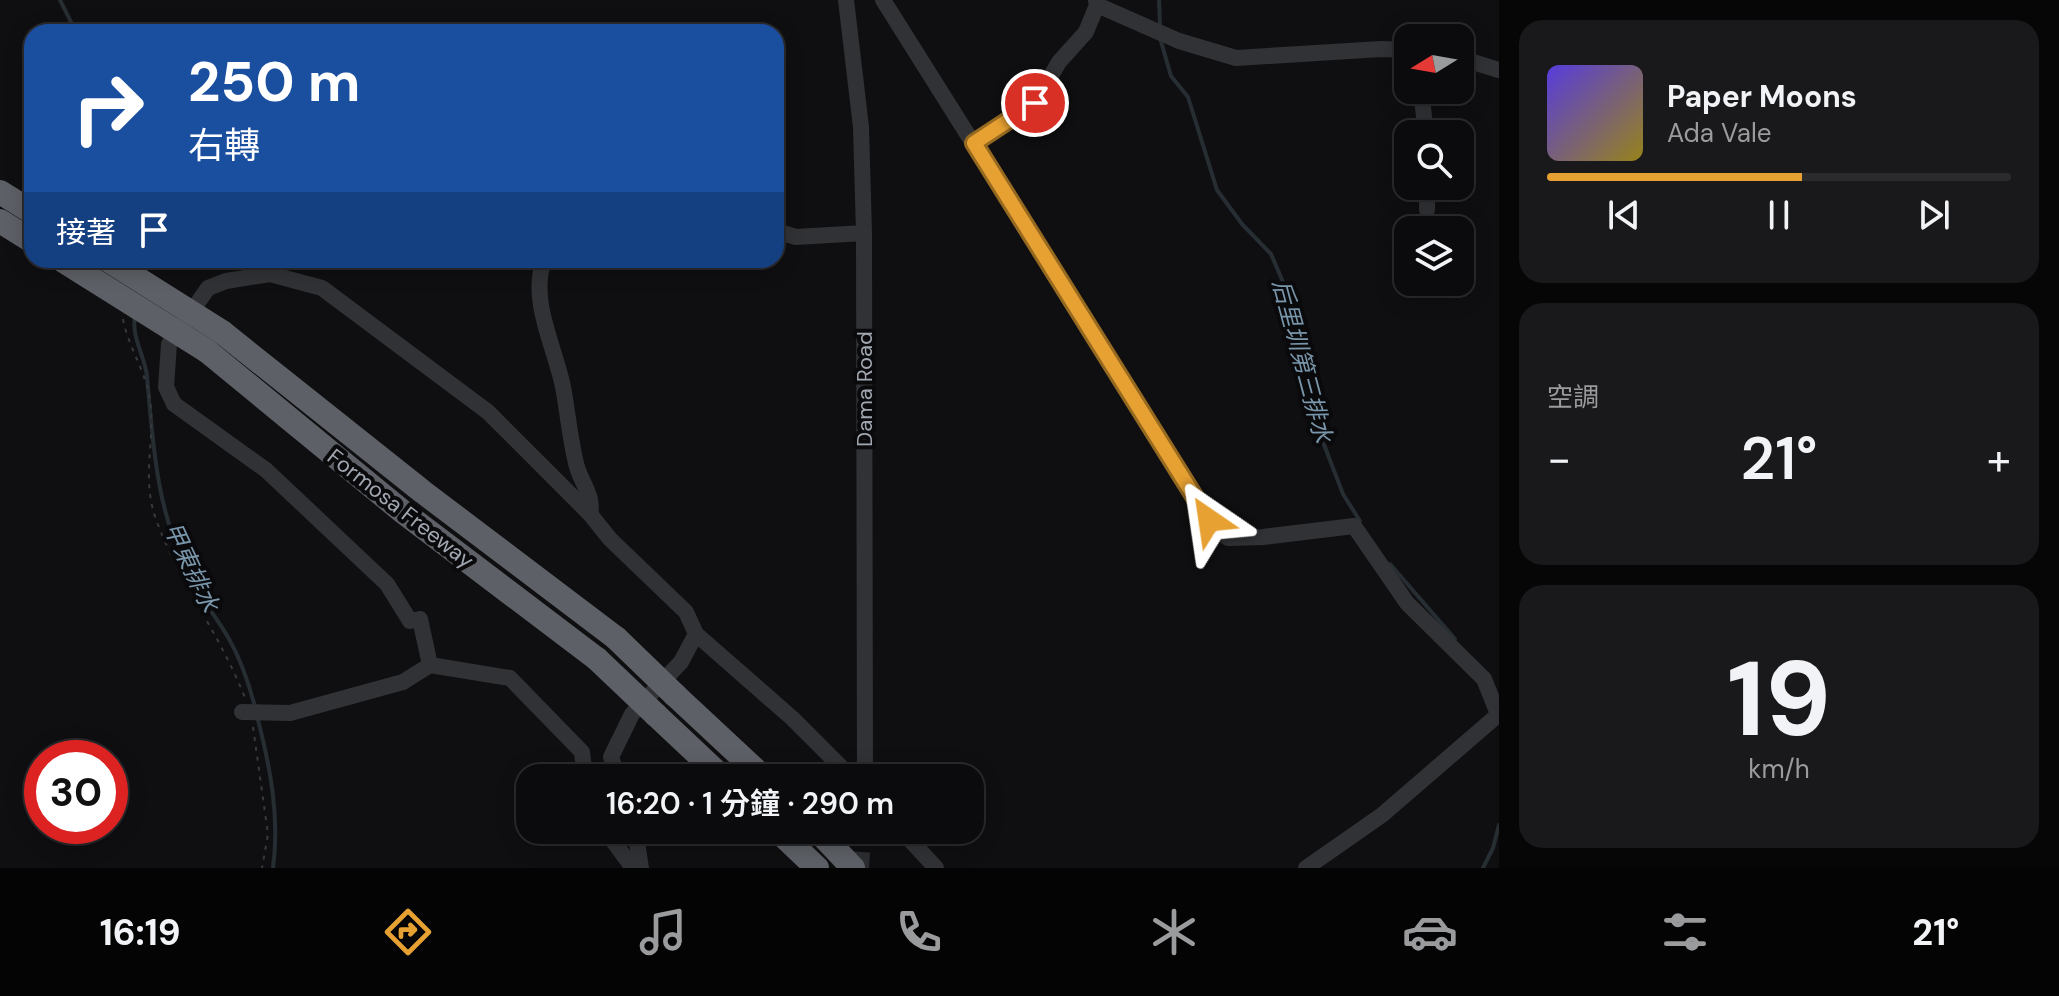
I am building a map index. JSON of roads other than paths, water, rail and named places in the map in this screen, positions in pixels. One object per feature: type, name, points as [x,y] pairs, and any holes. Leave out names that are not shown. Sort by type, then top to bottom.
[{"type":"highway","points":[[0,192],[24,207]]},
{"type":"highway","points":[[0,221],[24,236]]},
{"type":"highway","name":"Formosa Freeway","points":[[75,268],[207,351],[403,512],[597,659],[708,764]]},
{"type":"highway","name":"Formosa Freeway","points":[[121,268],[222,332],[423,492],[616,638],[749,764]]},
{"type":"highway","points":[[792,844],[817,868]]},
{"type":"highway","points":[[830,844],[853,868]]},
{"type":"street","name":"Dama Road","points":[[846,0],[861,127],[864,233],[865,764]]},
{"type":"street","points":[[883,0],[1217,531],[1228,538],[1263,537],[1354,526],[1407,603],[1484,679],[1498,714],[1382,815],[1306,868]]},
{"type":"street","points":[[974,143],[1035,103],[1059,62],[1086,32],[1096,2],[1179,41],[1236,58],[1394,49]]},
{"type":"street","points":[[1474,62],[1499,70]]},
{"type":"street","points":[[1427,200],[1427,210]]},
{"type":"street","points":[[784,233],[796,237],[864,233]]},
{"type":"street","points":[[541,268],[539,274],[545,323],[563,384],[577,468],[592,503],[590,514]]},
{"type":"street","points":[[430,665],[420,619],[410,621],[387,584],[266,470],[174,404],[166,387],[169,344],[208,288],[226,281],[270,274],[322,288],[488,412],[590,514],[610,539],[686,612],[696,634],[792,718],[838,764]]},
{"type":"street","points":[[613,764],[611,757],[632,714],[681,662],[696,634]]},
{"type":"street","points":[[247,713],[290,713],[403,682],[430,665],[510,678],[582,752],[583,764]]},
{"type":"street","points":[[614,844],[633,868]]},
{"type":"street","points":[[637,844],[641,868]]},
{"type":"street","points":[[914,844],[936,868]]},
{"type":"waterway","name":"甲東排水","points":[[60,0],[72,24]]},
{"type":"waterway","name":"后里圳第三排水","points":[[1159,0],[1160,26]]},
{"type":"waterway","name":"后里圳第三排水","points":[[1160,38],[1171,76],[1188,97],[1217,190],[1242,224],[1271,254],[1286,289],[1311,411],[1343,494],[1360,521]]},
{"type":"waterway","name":"甲東排水","points":[[143,273],[144,268]]},
{"type":"waterway","name":"甲東排水","points":[[135,317],[135,332],[147,376],[158,479],[170,529],[190,577],[237,655],[255,707]]},
{"type":"waterway","name":"后里圳第三排水","points":[[1390,564],[1455,639]]},
{"type":"waterway","name":"甲東排水","points":[[257,716],[272,791],[275,829],[273,868]]},
{"type":"waterway","name":"后里圳第三排水","points":[[1483,868],[1499,825]]},
{"type":"tunnel","points":[[861,868],[862,844]]}]
